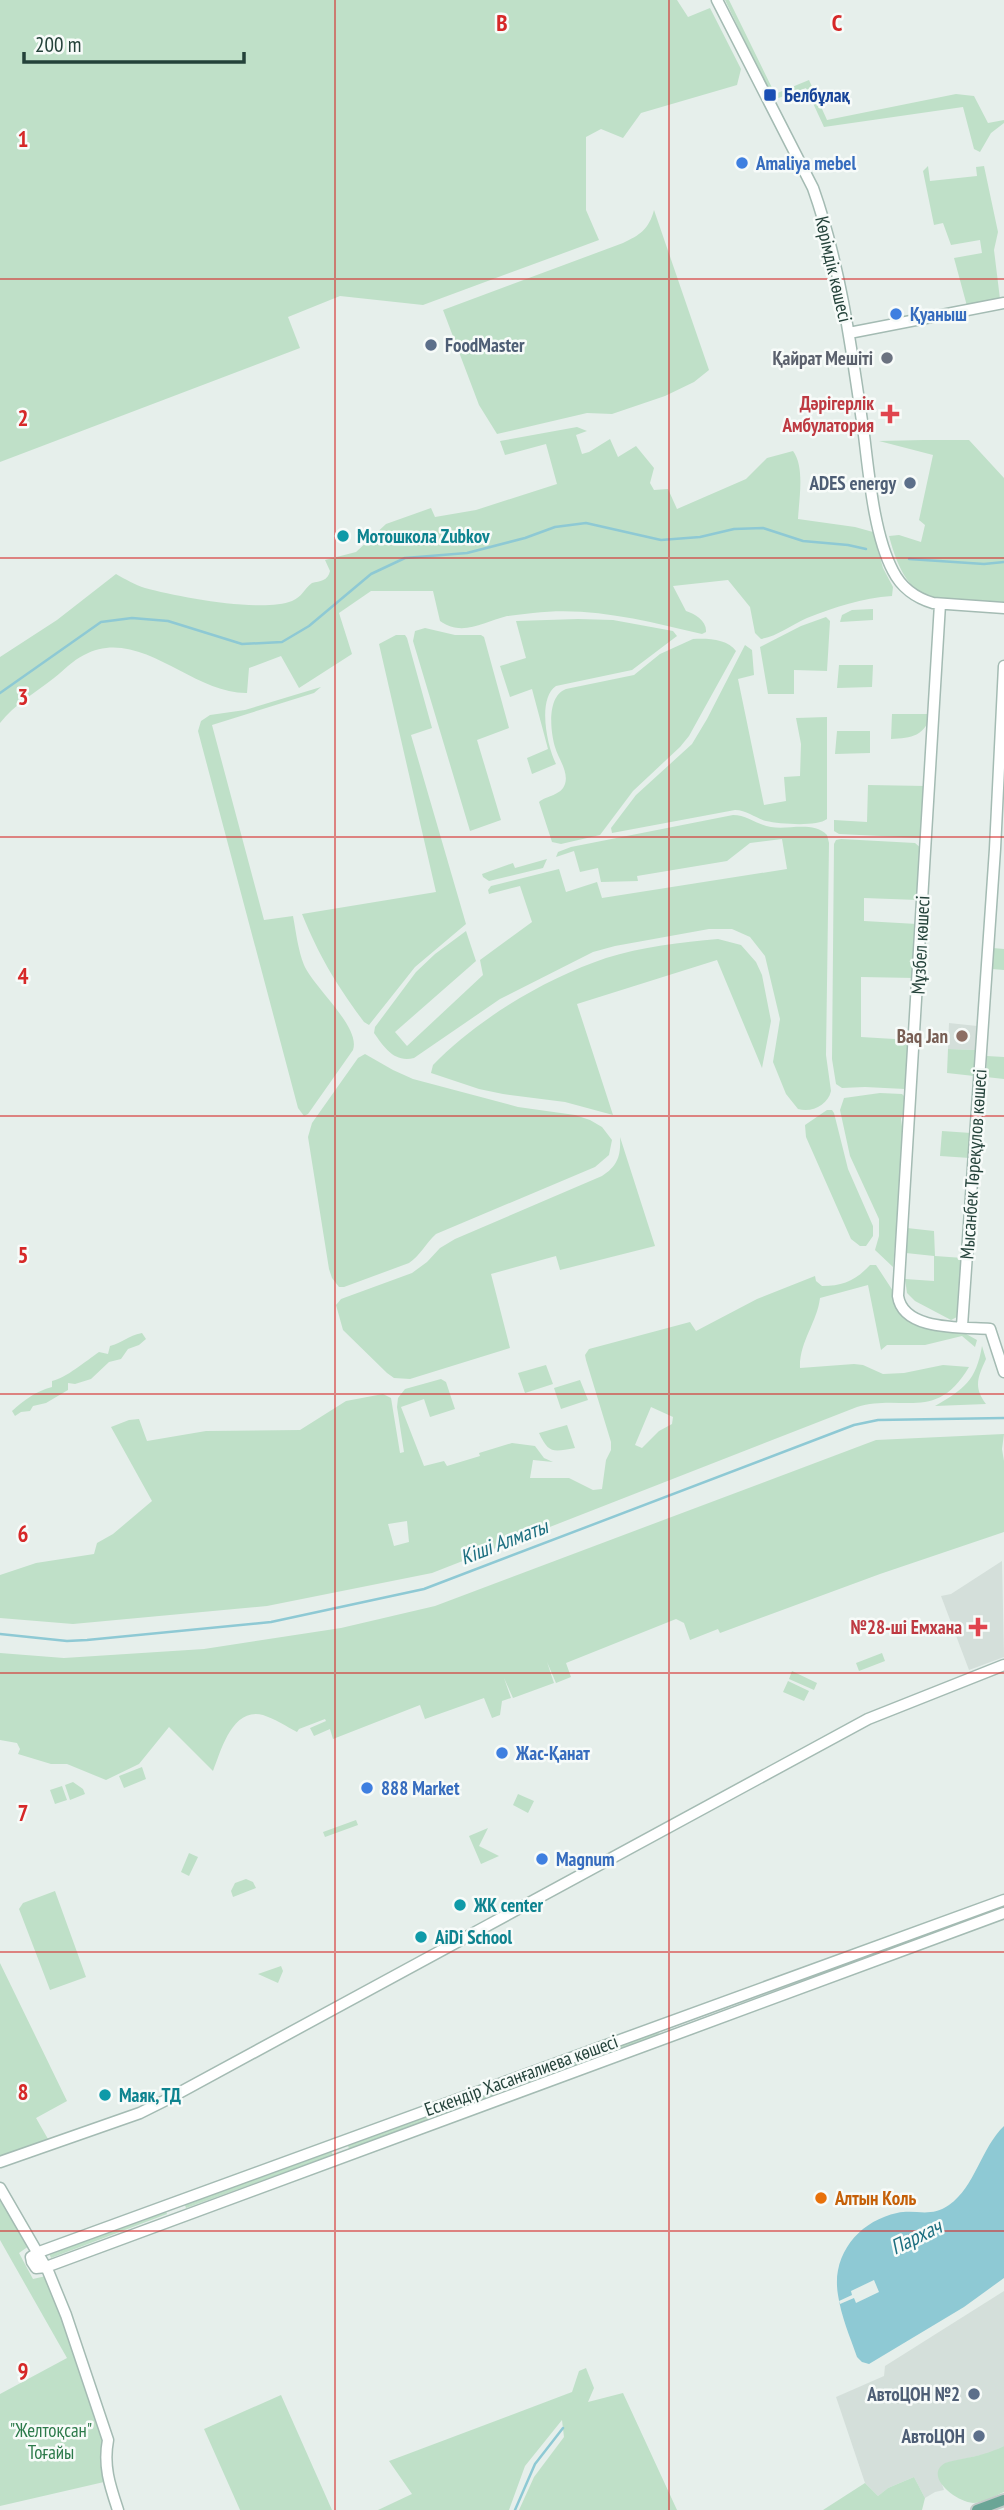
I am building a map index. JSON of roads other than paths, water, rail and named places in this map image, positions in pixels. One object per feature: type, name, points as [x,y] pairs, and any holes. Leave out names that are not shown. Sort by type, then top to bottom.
[{"type":"main road","points":[[977,2510],[1004,2500]]},
{"type":"street","name":"Көрімдік көшесі","points":[[717,0],[813,188],[821,210],[833,251],[849,333],[876,515],[889,561],[897,578],[909,592],[924,600],[940,604],[1004,607]]},
{"type":"street","points":[[849,333],[1004,303]]},
{"type":"street","name":"Мұзбел көшесі","points":[[940,604],[898,1286],[899,1306],[908,1316],[919,1322],[962,1326]]},
{"type":"street","name":"Мысанбек Төреқұлов көшесі","points":[[962,1326],[995,849],[1004,666]]},
{"type":"street","points":[[962,1326],[990,1329],[1004,1373]]},
{"type":"street","points":[[0,2162],[140,2113],[868,1719],[1004,1665]]},
{"type":"street","name":"Ескендір Хасанғалиева көшесі","points":[[39,2252],[1004,1900]]},
{"type":"street","name":"Ескендір Хасанғалиева көшесі","points":[[46,2267],[1004,1913]]},
{"type":"street","points":[[0,2188],[39,2252],[66,2315],[108,2440],[106,2472],[118,2510]]},
{"type":"water","points":[[1004,2126],[1004,2278],[964,2307],[869,2364],[862,2362],[857,2357],[838,2295],[839,2266],[851,2242],[860,2232],[883,2217],[904,2212],[936,2211],[949,2205],[972,2178],[989,2145]]},
{"type":"waterway","points":[[0,693],[101,622],[132,618],[168,621],[242,644],[282,642],[309,626],[371,574],[405,558],[467,553],[555,527],[586,523],[661,540],[700,537],[734,529],[763,528],[803,541],[866,549]]},
{"type":"waterway","points":[[909,559],[984,564],[1004,562]]},
{"type":"waterway","name":"Кіші Алматы","points":[[0,1634],[67,1641],[271,1622],[424,1589],[854,1425],[878,1420],[1004,1418]]},
{"type":"waterway","name":"Пархач","points":[[515,2510],[535,2464],[563,2428]]},
{"type":"place","name":"Белбұлақ","points":[[770,95]]},
{"type":"place","name":"Amaliya mebel","points":[[742,163]]},
{"type":"place","name":"Қуаныш","points":[[896,314]]},
{"type":"place","name":"FoodMaster","points":[[431,345]]},
{"type":"place","name":"Қайрат Мешіті","points":[[887,358]]},
{"type":"place","name":"Дәрігерлік Амбулатория","points":[[890,414]]},
{"type":"place","name":"ADES energy","points":[[910,483]]},
{"type":"place","name":"Мотошкола Zubkov","points":[[343,536]]},
{"type":"place","name":"Baq Jan","points":[[962,1036]]},
{"type":"place","name":"№28-ші Емхана","points":[[978,1627]]},
{"type":"place","name":"Жас-Қанат","points":[[502,1753]]},
{"type":"place","name":"888 Market","points":[[367,1788]]},
{"type":"place","name":"Magnum","points":[[542,1859]]},
{"type":"place","name":"ЖК center","points":[[460,1905]]},
{"type":"place","name":"AiDi School","points":[[421,1937]]},
{"type":"place","name":"Маяк, ТД","points":[[105,2095]]},
{"type":"place","name":"Алтын Коль","points":[[821,2198]]},
{"type":"place","name":"АвтоЦОН №2","points":[[974,2394]]},
{"type":"place","name":"АвтоЦОН","points":[[979,2436]]},
{"type":"park label","name":"\"Желтоқсан\" Тоғайы","points":[[51,2441]]}]
